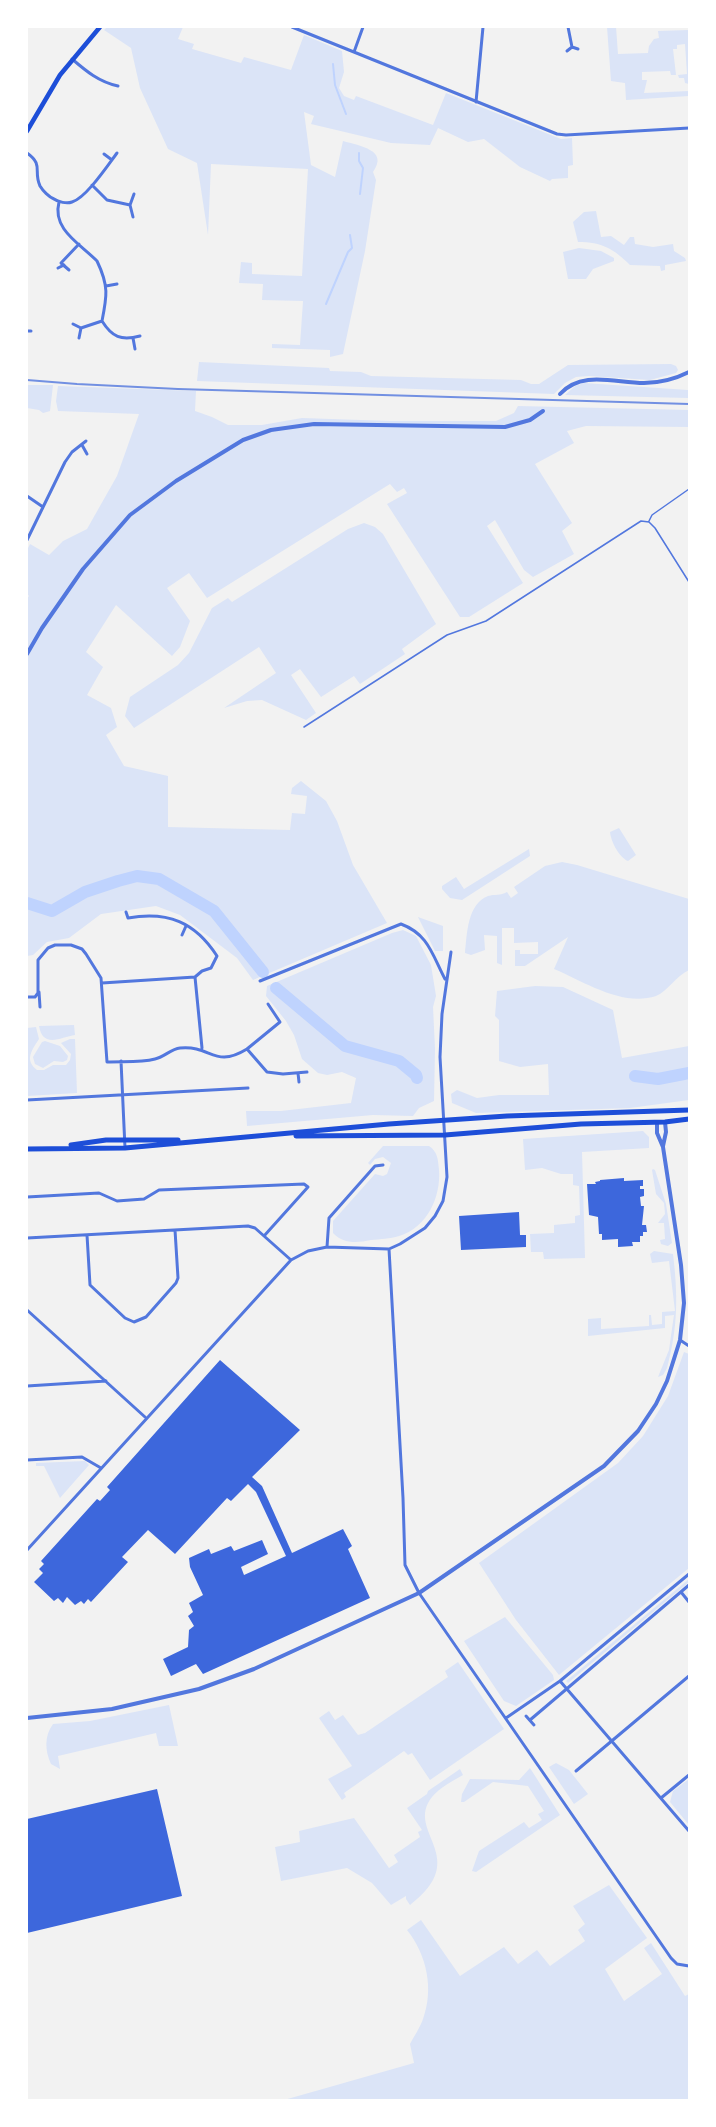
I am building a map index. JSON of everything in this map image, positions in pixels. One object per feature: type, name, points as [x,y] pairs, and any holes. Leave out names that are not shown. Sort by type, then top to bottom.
[{"type":"highway","points":[[55,1147],[125,1148],[444,1120],[689,1110]]},
{"type":"highway","points":[[659,1111],[665,1122]]},
{"type":"highway","points":[[657,1122],[659,1111]]},
{"type":"highway","points":[[276,1135],[335,1137],[445,1135],[581,1124],[665,1122],[689,1119]]},
{"type":"highway","points":[[27,1149],[106,1140],[198,1140]]},
{"type":"main road","points":[[27,131],[60,75],[100,27]]},
{"type":"street","points":[[292,27],[476,102],[566,135],[689,128]]},
{"type":"street","points":[[354,52],[363,27]]},
{"type":"street","points":[[476,102],[483,27]]},
{"type":"street","points":[[568,27],[572,47]]},
{"type":"street","points":[[572,47],[578,49]]},
{"type":"street","points":[[567,51],[572,47]]},
{"type":"street","points":[[72,59],[107,84],[118,86]]},
{"type":"street","points":[[27,153],[38,164],[39,185],[60,202],[73,202],[81,197],[117,153]]},
{"type":"street","points":[[104,154],[112,160]]},
{"type":"street","points":[[92,185],[107,200],[130,205]]},
{"type":"street","points":[[133,217],[130,205],[134,194]]},
{"type":"street","points":[[60,202],[57,212],[61,226],[97,261],[106,286],[107,300],[102,321]]},
{"type":"street","points":[[69,270],[61,262],[79,244]]},
{"type":"street","points":[[58,268],[64,265]]},
{"type":"street","points":[[106,286],[117,284]]},
{"type":"street","points":[[72,324],[81,328],[102,321]]},
{"type":"street","points":[[102,321],[115,337],[122,339],[140,336]]},
{"type":"street","points":[[79,338],[81,328]]},
{"type":"street","points":[[133,338],[135,349]]},
{"type":"street","points":[[560,394],[566,387],[579,380],[644,383],[663,381],[689,372]]},
{"type":"street","points":[[27,654],[83,569],[130,515],[176,481],[243,440],[271,430],[314,424],[505,427],[530,420],[543,411]]},
{"type":"street","points":[[27,540],[65,462],[86,441]]},
{"type":"street","points":[[82,445],[87,454]]},
{"type":"street","points":[[27,496],[43,507]]},
{"type":"street","points":[[102,982],[195,977],[211,968],[217,956],[202,934],[186,926],[160,916],[129,918],[126,912]]},
{"type":"street","points":[[260,981],[401,924],[417,930],[424,938],[446,980]]},
{"type":"street","points":[[182,935],[186,926]]},
{"type":"street","points":[[40,1007],[38,960],[48,948],[54,945],[71,945],[82,949],[102,982],[107,1062],[156,1059],[178,1048],[202,1048],[217,1057],[233,1057],[247,1049],[280,1022],[268,1004]]},
{"type":"street","points":[[27,1550],[291,1260],[308,1251],[327,1247],[388,1249],[400,1245],[425,1228],[435,1216],[443,1201],[447,1178],[441,1057],[442,1014],[451,952]]},
{"type":"street","points":[[195,977],[202,1048]]},
{"type":"street","points":[[27,997],[35,997],[39,991]]},
{"type":"street","points":[[247,1049],[267,1072],[307,1072]]},
{"type":"street","points":[[121,1061],[125,1148]]},
{"type":"street","points":[[298,1073],[299,1082]]},
{"type":"street","points":[[27,1100],[248,1088]]},
{"type":"street","points":[[27,1718],[112,1709],[198,1689],[254,1669],[419,1593],[604,1467],[622,1450],[656,1404],[667,1381],[680,1340],[684,1303],[681,1264],[663,1147],[657,1133],[657,1122]]},
{"type":"street","points":[[663,1147],[665,1122]]},
{"type":"street","points":[[327,1247],[329,1218],[375,1166],[383,1166]]},
{"type":"street","points":[[27,1197],[99,1194],[117,1201],[144,1199],[159,1190],[304,1184],[308,1187],[264,1236]]},
{"type":"street","points":[[27,1238],[248,1226],[255,1228],[291,1260]]},
{"type":"street","points":[[87,1235],[90,1285],[125,1318],[134,1322],[146,1317],[176,1283],[178,1278],[175,1230]]},
{"type":"street","points":[[388,1249],[405,1565],[419,1593],[671,1958],[677,1964],[689,1966]]},
{"type":"street","points":[[27,1310],[146,1418]]},
{"type":"street","points":[[680,1340],[689,1346]]},
{"type":"street","points":[[27,1386],[106,1381]]},
{"type":"street","points":[[27,1460],[82,1457],[101,1468]]},
{"type":"street","points":[[506,1718],[560,1681],[689,1574]]},
{"type":"street","points":[[530,1720],[689,1585]]},
{"type":"street","points":[[681,1592],[689,1602]]},
{"type":"street","points":[[576,1771],[689,1676]]},
{"type":"street","points":[[560,1681],[689,1830]]},
{"type":"street","points":[[526,1716],[534,1725]]},
{"type":"street","points":[[661,1798],[689,1775]]},
{"type":"lane","points":[[649,522],[652,515],[689,489]]},
{"type":"lane","points":[[304,728],[447,635],[486,621],[641,521],[649,522],[655,528],[689,582]]},
{"type":"shaded area","points":[[107,27],[183,27],[178,39],[194,44],[192,49],[241,63],[244,57],[291,70],[304,35],[342,51],[344,72],[339,88],[344,96],[354,100],[356,96],[433,125],[446,93],[561,139],[572,138],[573,165],[568,166],[568,178],[550,181],[520,167],[484,139],[468,142],[438,128],[430,145],[391,143],[311,124],[314,116],[304,112],[311,165],[335,177],[343,141],[364,147],[375,154],[377,165],[373,172],[376,180],[365,251],[343,354],[330,357],[330,350],[272,348],[272,344],[300,345],[303,301],[262,300],[263,284],[239,283],[241,262],[252,263],[252,274],[302,276],[308,169],[211,164],[208,235],[197,163],[168,149],[140,88],[131,48],[104,30]]},
{"type":"shaded area","points":[[607,27],[616,27],[618,54],[648,53],[649,46],[654,39],[659,38],[658,31],[689,30],[689,84],[678,75],[687,74],[685,44],[677,45],[677,49],[673,49],[676,75],[671,75],[670,71],[642,72],[642,80],[647,80],[644,93],[689,91],[689,96],[626,100],[625,83],[611,81]]},
{"type":"shaded area","points":[[596,211],[601,237],[611,236],[624,245],[630,237],[634,237],[635,244],[653,247],[673,244],[674,251],[686,261],[665,265],[665,270],[661,271],[660,266],[630,265],[613,251],[601,245],[578,242],[573,222],[584,212]]},
{"type":"shaded area","points":[[579,248],[601,251],[614,258],[614,261],[593,269],[586,279],[568,279],[563,252]]},
{"type":"shaded area","points":[[199,362],[329,368],[330,371],[361,372],[371,376],[521,380],[531,384],[539,384],[568,365],[671,364],[678,370],[676,373],[650,380],[576,377],[565,383],[554,394],[197,381]]},
{"type":"shaded area","points":[[584,383],[688,390],[688,398],[565,395],[575,386]]},
{"type":"shaded area","points":[[27,385],[53,385],[50,411],[43,413],[27,408]]},
{"type":"shaded area","points":[[58,386],[196,391],[195,411],[228,425],[262,425],[302,418],[496,421],[514,413],[518,406],[689,410],[689,427],[586,426],[567,431],[574,443],[535,464],[572,523],[562,531],[574,554],[533,577],[524,570],[495,520],[487,526],[523,583],[469,617],[460,617],[387,504],[407,493],[404,488],[397,492],[390,484],[207,598],[189,573],[167,588],[190,621],[180,647],[172,656],[116,605],[86,652],[103,667],[87,695],[111,708],[117,727],[106,735],[124,766],[168,776],[168,827],[290,830],[292,813],[305,814],[307,796],[291,794],[292,788],[301,781],[326,801],[337,821],[353,865],[387,923],[253,980],[237,958],[180,915],[156,906],[101,914],[69,938],[47,942],[33,955],[27,956],[27,598],[29,596],[27,594],[27,550],[30,544],[49,555],[63,541],[87,529],[117,476],[139,414],[58,411],[56,401]]},
{"type":"shaded area","points":[[364,523],[375,527],[383,534],[436,624],[402,649],[405,654],[360,684],[354,676],[321,697],[300,669],[291,675],[316,713],[306,720],[262,700],[247,701],[224,708],[276,673],[259,647],[134,728],[125,716],[130,697],[178,665],[189,653],[212,608],[228,598],[232,602],[348,529]]},
{"type":"shaded area","points":[[619,828],[636,855],[628,861],[619,853],[611,836],[610,832]]},
{"type":"shaded area","points":[[529,849],[530,856],[462,900],[450,898],[442,889],[442,886],[456,877],[464,889]]},
{"type":"shaded area","points":[[562,862],[689,899],[689,970],[664,991],[656,996],[643,999],[604,992],[554,969],[568,937],[525,966],[515,966],[515,950],[520,950],[520,954],[538,954],[538,942],[514,943],[514,928],[502,928],[502,965],[497,963],[497,936],[484,935],[485,950],[471,955],[465,953],[469,921],[481,900],[507,892],[511,898],[518,893],[514,887],[545,866]]},
{"type":"shaded area","points":[[418,917],[443,926],[443,951],[435,951]]},
{"type":"shaded area","points":[[403,930],[416,936],[431,965],[436,996],[433,1007],[434,1101],[419,1108],[413,1116],[373,1115],[247,1126],[246,1111],[281,1111],[351,1103],[356,1078],[342,1072],[327,1075],[318,1073],[302,1059],[294,1035],[286,1021],[266,996],[267,986]]},
{"type":"shaded area","points":[[535,986],[563,987],[613,1010],[622,1058],[689,1046],[689,1069],[662,1074],[636,1074],[646,1083],[689,1079],[689,1100],[630,1108],[476,1113],[452,1103],[451,1094],[457,1090],[477,1098],[499,1095],[549,1095],[548,1064],[520,1067],[499,1061],[499,1020],[495,1016],[497,991]]},
{"type":"shaded area","points":[[74,1025],[75,1035],[53,1040],[44,1037],[39,1026]]},
{"type":"shaded area","points":[[36,1027],[39,1039],[30,1059],[37,1070],[44,1070],[53,1065],[66,1065],[71,1054],[61,1043],[75,1039],[77,1093],[27,1096],[27,1028]]},
{"type":"shaded area","points":[[45,1041],[60,1046],[68,1056],[67,1060],[54,1061],[43,1068],[35,1064],[33,1057]]},
{"type":"shaded area","points":[[643,1131],[649,1137],[649,1148],[582,1152],[585,1258],[544,1259],[543,1252],[531,1252],[530,1234],[554,1233],[554,1225],[575,1223],[575,1216],[580,1215],[579,1186],[573,1185],[573,1174],[561,1174],[542,1168],[525,1170],[523,1139]]},
{"type":"shaded area","points":[[383,1146],[429,1146],[432,1148],[437,1156],[439,1170],[435,1201],[424,1219],[409,1232],[392,1238],[361,1242],[341,1239],[333,1233],[333,1221],[375,1174],[383,1176],[387,1174],[391,1163],[383,1157],[375,1159],[370,1165],[368,1163]]},
{"type":"shaded area","points":[[653,1169],[666,1204],[672,1243],[668,1246],[661,1244],[660,1240],[665,1239],[664,1223],[658,1223],[665,1214],[664,1203],[656,1194]]},
{"type":"shaded area","points":[[654,1251],[673,1254],[676,1284],[675,1325],[671,1353],[667,1368],[663,1375],[658,1377],[669,1350],[674,1315],[665,1316],[665,1328],[588,1336],[588,1319],[601,1318],[601,1329],[649,1326],[649,1315],[651,1315],[652,1325],[662,1324],[662,1312],[675,1311],[669,1261],[652,1263],[650,1254]]},
{"type":"shaded area","points":[[684,1352],[689,1354],[689,1568],[559,1675],[516,1620],[479,1563],[618,1463],[643,1436],[668,1396]]},
{"type":"shaded area","points":[[85,1461],[89,1465],[60,1498],[44,1466],[36,1466],[36,1463]]},
{"type":"shaded area","points":[[689,1579],[689,1582],[568,1683],[566,1681]]},
{"type":"shaded area","points":[[505,1617],[553,1675],[554,1680],[516,1706],[504,1701],[464,1641]]},
{"type":"shaded area","points":[[458,1662],[504,1729],[430,1780],[412,1753],[408,1755],[404,1751],[344,1793],[346,1797],[342,1800],[328,1779],[352,1766],[319,1718],[329,1711],[335,1720],[343,1715],[358,1735],[365,1733],[448,1677],[445,1671]]},
{"type":"shaded area","points":[[169,1705],[178,1746],[159,1746],[156,1733],[58,1756],[60,1769],[51,1764],[46,1744],[53,1724],[90,1721]]},
{"type":"shaded area","points":[[556,1763],[569,1770],[588,1794],[574,1804],[549,1767]]},
{"type":"shaded area","points":[[530,1768],[560,1815],[476,1872],[472,1871],[479,1851],[524,1822],[529,1828],[542,1820],[538,1814],[544,1811],[528,1786],[493,1782],[461,1802],[462,1794],[470,1779],[519,1780]]},
{"type":"shaded area","points":[[460,1769],[463,1775],[435,1793],[426,1810],[426,1822],[437,1859],[436,1873],[428,1888],[410,1905],[406,1896],[391,1905],[372,1883],[347,1868],[281,1881],[275,1847],[300,1842],[299,1831],[354,1818],[389,1868],[398,1862],[394,1855],[420,1837],[418,1832],[422,1830],[407,1808]]},
{"type":"shaded area","points":[[689,1779],[689,1825],[670,1802],[673,1791]]},
{"type":"shaded area","points":[[609,1885],[647,1938],[605,1969],[624,2001],[662,1974],[644,1948],[651,1943],[685,1996],[689,1994],[689,2100],[284,2100],[414,2063],[410,2044],[423,2019],[428,1984],[424,1961],[407,1930],[421,1920],[460,1976],[504,1947],[518,1964],[537,1950],[550,1966],[585,1941],[578,1930],[585,1924],[573,1906]]},
{"type":"building","points":[[624,1178],[624,1181],[643,1180],[643,1186],[640,1186],[640,1189],[644,1189],[644,1196],[640,1197],[641,1206],[644,1206],[642,1225],[646,1225],[647,1232],[643,1232],[643,1236],[640,1236],[640,1242],[632,1242],[633,1246],[618,1247],[618,1239],[602,1240],[602,1234],[599,1234],[598,1217],[589,1215],[587,1184],[596,1184],[595,1182],[600,1180]]},
{"type":"building","points":[[519,1212],[520,1235],[526,1235],[526,1247],[461,1250],[459,1216]]},
{"type":"building","points":[[220,1360],[300,1430],[252,1477],[262,1486],[292,1553],[343,1529],[352,1546],[348,1549],[370,1598],[203,1674],[196,1664],[171,1676],[163,1659],[188,1647],[189,1630],[194,1626],[188,1616],[193,1612],[189,1603],[203,1595],[190,1567],[189,1558],[209,1549],[211,1554],[231,1546],[234,1551],[262,1540],[268,1554],[241,1567],[244,1575],[286,1556],[256,1492],[248,1484],[231,1501],[227,1498],[175,1554],[148,1530],[122,1557],[128,1562],[91,1602],[88,1599],[84,1604],[81,1601],[75,1605],[67,1597],[63,1603],[58,1598],[54,1601],[34,1582],[43,1573],[39,1569],[44,1564],[41,1561],[97,1499],[100,1501],[110,1490],[107,1487]]},
{"type":"building","points":[[157,1789],[182,1896],[27,1933],[27,1819]]},
{"type":"waterway","points":[[333,64],[335,85],[346,114]]},
{"type":"waterway","points":[[359,153],[359,161],[363,168],[360,194]]},
{"type":"waterway","points":[[326,304],[348,252],[352,248],[350,235]]},
{"type":"waterway","points":[[27,903],[52,911],[85,892],[118,881],[137,876],[159,879],[214,911],[263,972]]},
{"type":"waterway","points":[[276,988],[345,1046],[399,1061],[417,1078]]},
{"type":"waterway","points":[[635,1076],[658,1079],[689,1073]]},
{"type":"railway","points":[[27,380],[178,389],[689,404]]}]
